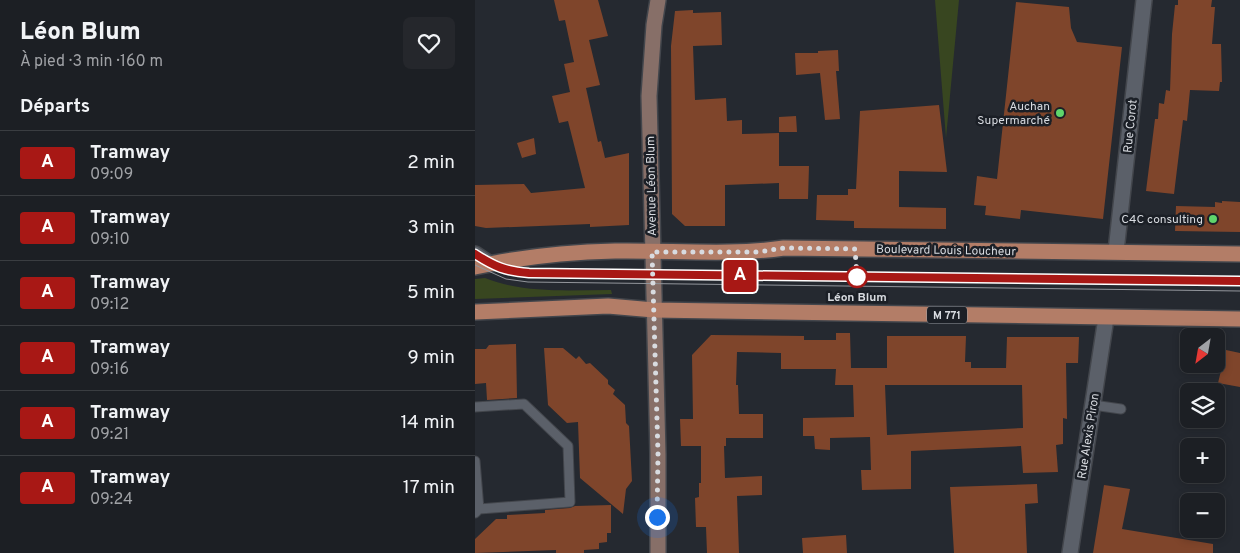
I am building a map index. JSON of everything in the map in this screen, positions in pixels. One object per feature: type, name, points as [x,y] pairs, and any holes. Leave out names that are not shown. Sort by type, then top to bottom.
[{"type":"main road","name":"Avenue Léon Blum","points":[[658,0],[654,25],[649,96],[658,454],[658,553]]},
{"type":"main road","name":"Boulevard Louis Loucheur","points":[[475,267],[538,255],[615,251],[758,252],[784,248],[1240,254]]},
{"type":"main road","name":"M 771","points":[[475,312],[608,306],[654,310],[1240,319]]},
{"type":"street","name":"Rue Corot","points":[[1116,251],[1144,0]]},
{"type":"street","points":[[475,254],[490,264]]},
{"type":"street","name":"Rue Alexis Piron","points":[[1070,553],[1107,318]]},
{"type":"lane","points":[[475,407],[525,404],[568,446],[570,502],[477,511],[475,461]]},
{"type":"lane","points":[[1093,405],[1121,409]]},
{"type":"green space","points":[[935,0],[959,0],[946,138]]},
{"type":"green space","points":[[485,278],[516,287],[531,289],[611,290],[612,294],[475,299],[475,279]]},
{"type":"building","points":[[554,0],[598,0],[608,36],[589,40],[600,85],[586,88],[598,142],[601,141],[605,158],[629,153],[629,225],[590,227],[590,224],[486,228],[475,226],[475,185],[524,184],[531,193],[585,188],[568,121],[559,123],[552,96],[570,92],[564,64],[574,62],[565,20],[559,21]]},
{"type":"building","points":[[1178,0],[1212,0],[1211,7],[1215,7],[1212,44],[1221,44],[1222,82],[1220,82],[1219,91],[1190,90],[1187,121],[1183,120],[1174,194],[1146,191],[1155,119],[1158,119],[1159,103],[1164,104],[1166,90],[1170,91],[1172,34],[1175,5],[1178,5]]},
{"type":"building","name":"Auchan Supermarché","points":[[1016,2],[1069,7],[1071,28],[1077,42],[1122,47],[1103,219],[1021,210],[1020,219],[985,215],[986,206],[974,205],[977,176],[997,179]]},
{"type":"building","points":[[693,10],[693,13],[721,12],[722,45],[693,46],[695,100],[726,98],[727,121],[742,120],[742,134],[779,133],[779,166],[809,166],[808,199],[779,199],[779,183],[725,185],[725,226],[685,226],[672,214],[671,46],[675,11]]},
{"type":"building","points":[[838,50],[839,71],[836,71],[840,119],[825,120],[820,73],[796,75],[795,53],[818,53],[818,51]]},
{"type":"building","points":[[939,105],[947,172],[899,171],[899,207],[946,208],[946,229],[854,228],[854,221],[816,220],[817,195],[848,195],[848,189],[856,189],[860,111]]},
{"type":"building","points":[[796,116],[797,132],[779,132],[779,117]]},
{"type":"building","points":[[534,138],[536,154],[522,158],[517,143]]},
{"type":"building","points":[[1222,201],[1240,202],[1240,232],[1175,231],[1176,206],[1215,207],[1215,202],[1222,203]]},
{"type":"building","points":[[836,333],[850,333],[851,368],[887,368],[887,336],[966,336],[965,362],[971,362],[971,368],[1006,368],[1007,337],[1079,337],[1078,363],[1066,363],[1067,419],[1063,418],[1063,444],[1056,445],[1058,472],[1023,473],[1021,446],[911,451],[911,489],[862,490],[861,470],[871,470],[870,437],[830,438],[830,450],[815,449],[814,436],[803,436],[803,418],[854,417],[853,385],[835,385],[836,369],[781,369],[781,353],[737,352],[736,385],[738,385],[739,414],[763,414],[763,438],[726,438],[726,446],[724,446],[725,478],[762,476],[762,495],[737,496],[739,553],[707,553],[706,527],[696,527],[695,498],[699,497],[699,483],[701,483],[701,446],[681,446],[680,419],[693,419],[692,355],[711,335],[804,336],[804,340],[836,340]],"holes":[[[885,385],[1022,385],[1023,428],[887,435]]]},
{"type":"building","points":[[516,344],[517,398],[487,400],[486,383],[475,384],[475,349],[486,349],[489,345]]},
{"type":"building","points":[[544,348],[563,348],[576,359],[579,356],[586,364],[590,363],[608,380],[608,384],[615,390],[613,394],[625,405],[626,423],[629,426],[632,481],[626,489],[623,514],[580,478],[578,422],[567,423],[548,405]]},
{"type":"building","points":[[1226,350],[1240,353],[1240,387],[1218,383],[1220,373],[1225,373]]},
{"type":"building","points":[[1037,484],[1038,503],[1025,504],[1027,553],[954,553],[950,487]]},
{"type":"building","points":[[1104,485],[1130,489],[1122,529],[1213,544],[1213,553],[1093,553]]},
{"type":"building","points":[[611,505],[611,533],[607,533],[607,542],[599,543],[599,549],[584,550],[584,553],[556,553],[556,550],[475,553],[475,539],[496,519],[507,519],[507,515],[545,513],[545,510],[575,506]]},
{"type":"building","points":[[846,535],[847,553],[803,553],[802,538]]},
{"type":"tram line","name":"A","points":[[475,254],[490,264],[509,272],[529,273],[1240,281]]},
{"type":"tram line","points":[[490,264],[510,272],[529,273],[1240,281]]},
{"type":"tram line","points":[[475,265],[506,279],[528,282],[1240,291]]},
{"type":"place","name":"Auchan Supermarché","points":[[1060,113]]},
{"type":"place","name":"C4C consulting","points":[[1213,219]]},
{"type":"place","name":"Léon Blum","points":[[857,277]]},
{"type":"route","points":[[657,517],[658,454],[652,252],[758,252],[784,248],[855,249],[857,277]]}]
